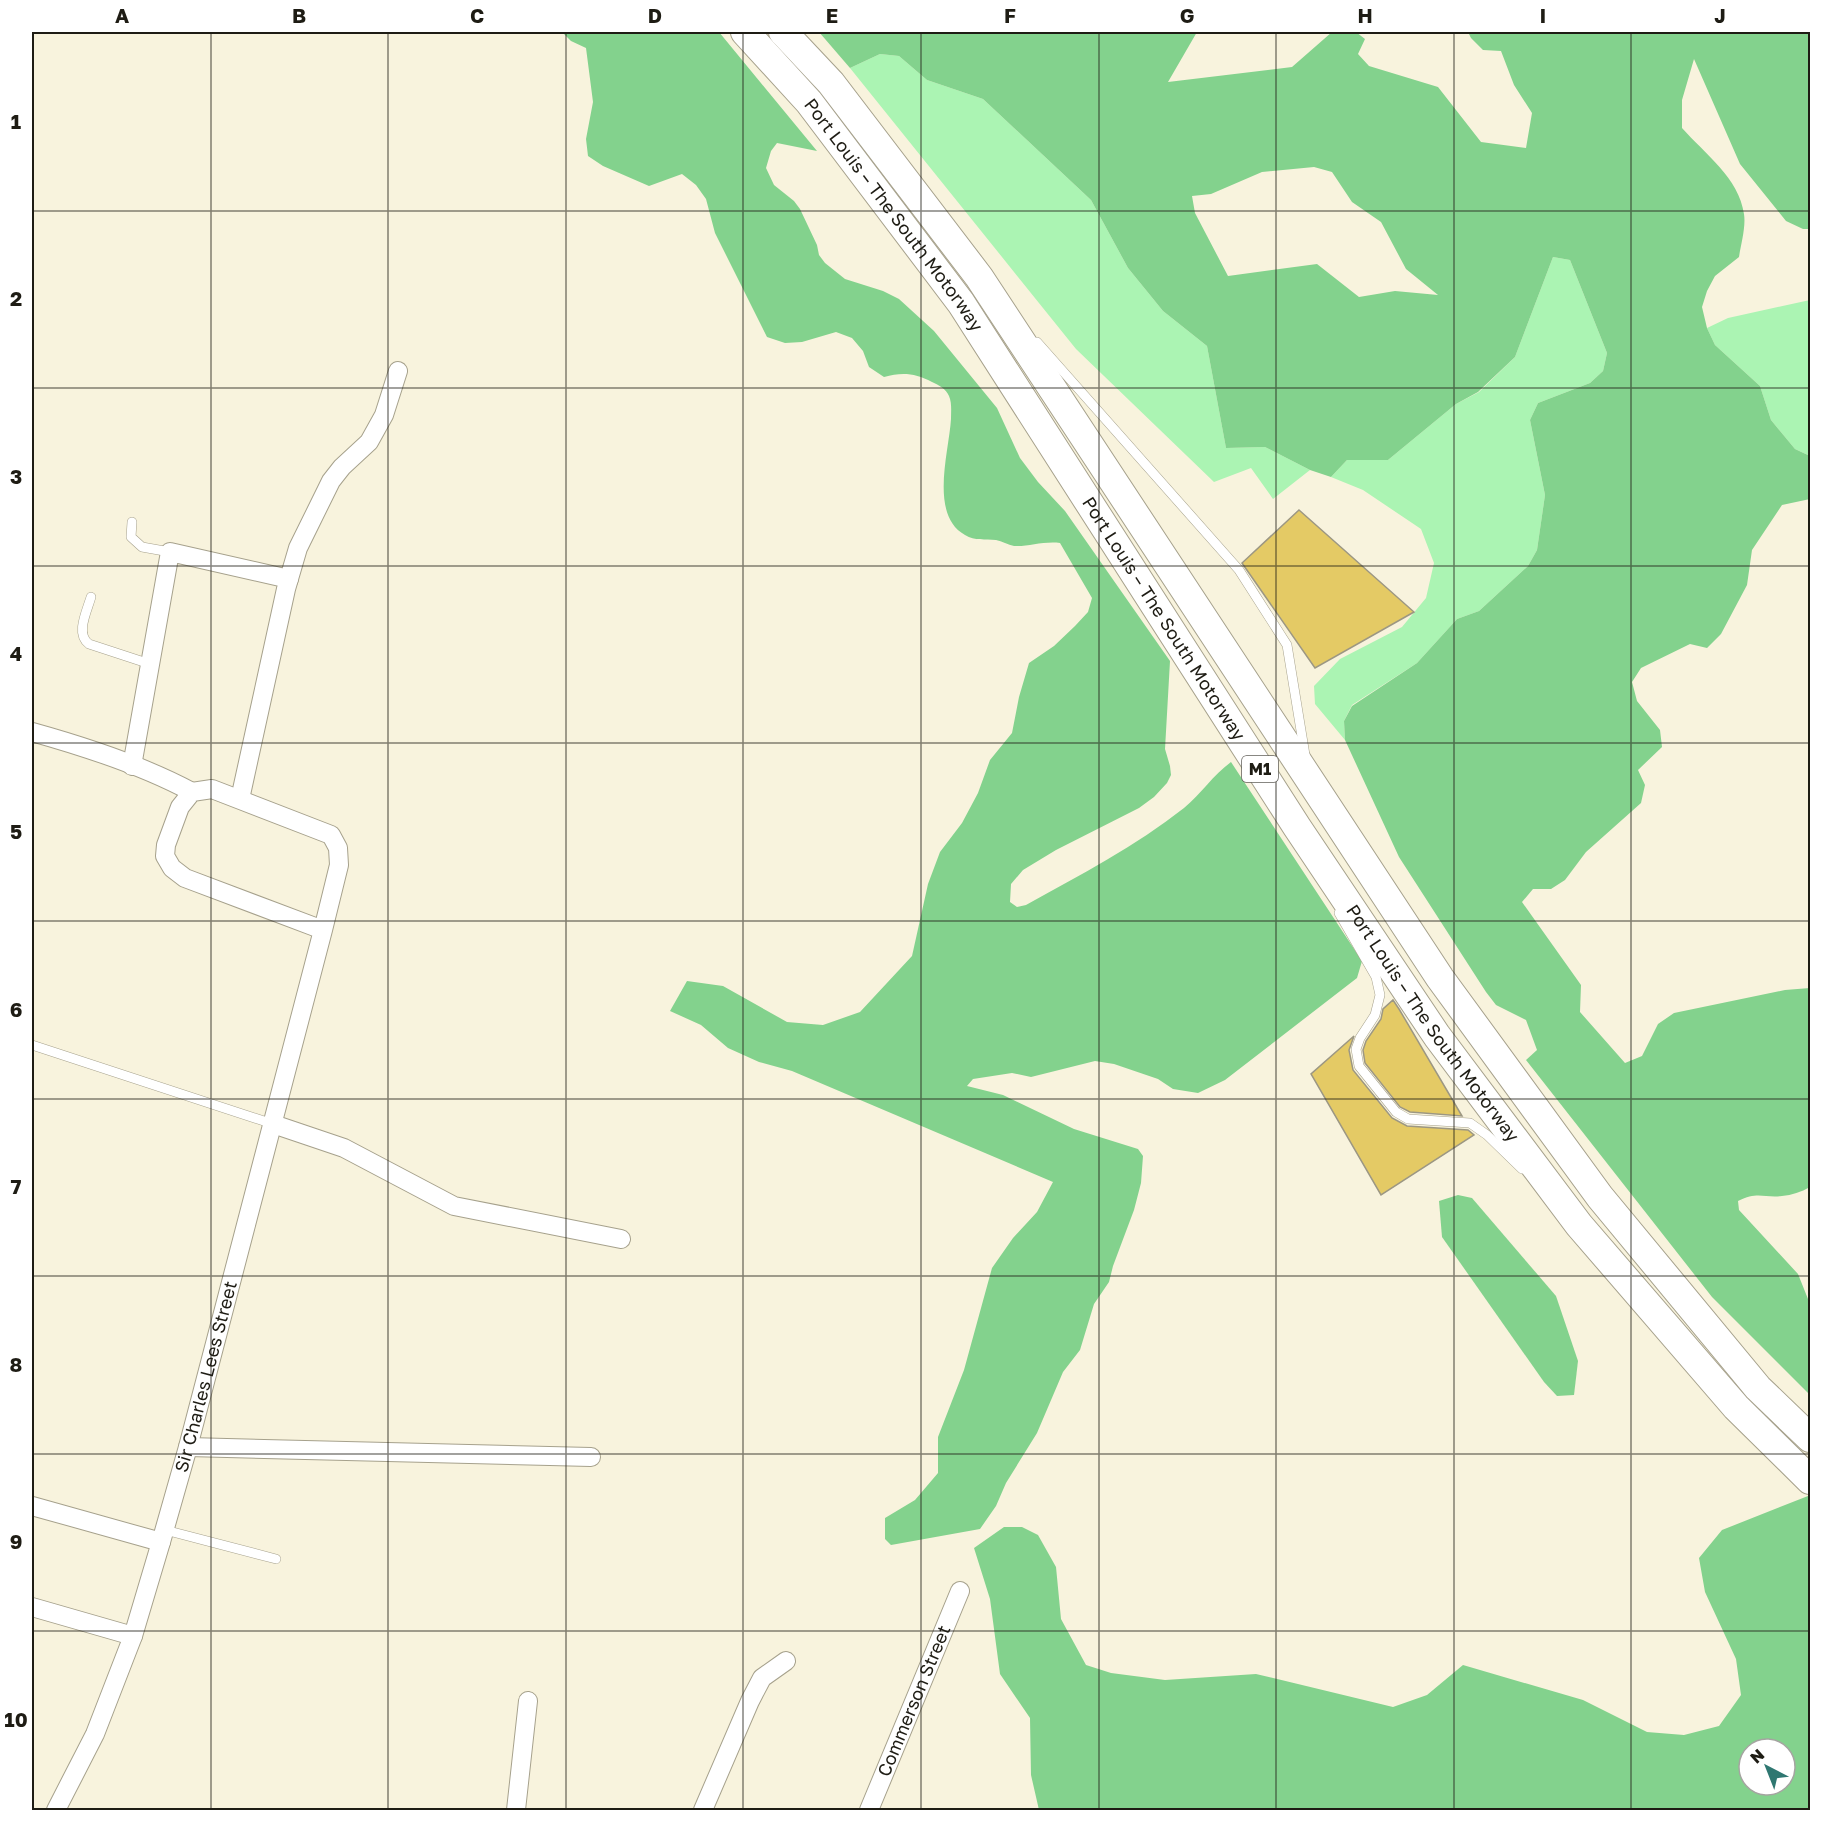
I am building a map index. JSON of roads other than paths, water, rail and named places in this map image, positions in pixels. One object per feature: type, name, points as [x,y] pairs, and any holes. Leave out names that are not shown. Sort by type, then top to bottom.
[{"type":"highway","name":"Port Louis – The South Motorway","points":[[745,32],[809,102],[961,303],[1298,827],[1437,1036],[1579,1225],[1736,1407],[1810,1480]]},
{"type":"highway","name":"Port Louis – The South Motorway","points":[[783,32],[831,83],[979,277],[1440,978],[1600,1197],[1758,1388],[1810,1438]]},
{"type":"street","points":[[240,799],[298,548],[330,481],[369,442],[384,415],[398,371]]},
{"type":"street","points":[[132,766],[170,552],[289,579]]},
{"type":"street","points":[[32,732],[70,743],[132,766],[192,792],[180,807],[166,845],[165,856],[172,868],[185,878],[323,930]]},
{"type":"street","name":"Sir Charles Lees Street","points":[[56,1810],[95,1734],[133,1636],[163,1536],[273,1124],[339,865],[338,848],[331,835],[212,789],[192,792]]},
{"type":"street","points":[[273,1124],[344,1148],[454,1206],[621,1239]]},
{"type":"street","points":[[188,1447],[591,1457]]},
{"type":"street","points":[[32,1506],[163,1536]]},
{"type":"street","name":"Commerson Street","points":[[869,1810],[960,1592]]},
{"type":"street","points":[[32,1607],[133,1636]]},
{"type":"street","points":[[703,1810],[762,1678],[786,1661]]},
{"type":"street","points":[[516,1810],[528,1701]]},
{"type":"lane","points":[[979,277],[1239,570],[1287,645],[1309,778]]},
{"type":"lane","points":[[132,522],[131,537],[142,547],[170,552]]},
{"type":"lane","points":[[91,597],[81,634],[83,640],[150,664]]},
{"type":"lane","points":[[1298,827],[1329,891]]},
{"type":"lane","points":[[1334,902],[1376,976],[1380,995],[1375,1015],[1356,1049],[1359,1066],[1395,1112],[1408,1119],[1470,1123],[1487,1135],[1579,1225]]},
{"type":"lane","points":[[32,1045],[273,1124]]},
{"type":"lane","points":[[163,1536],[276,1559]]}]
